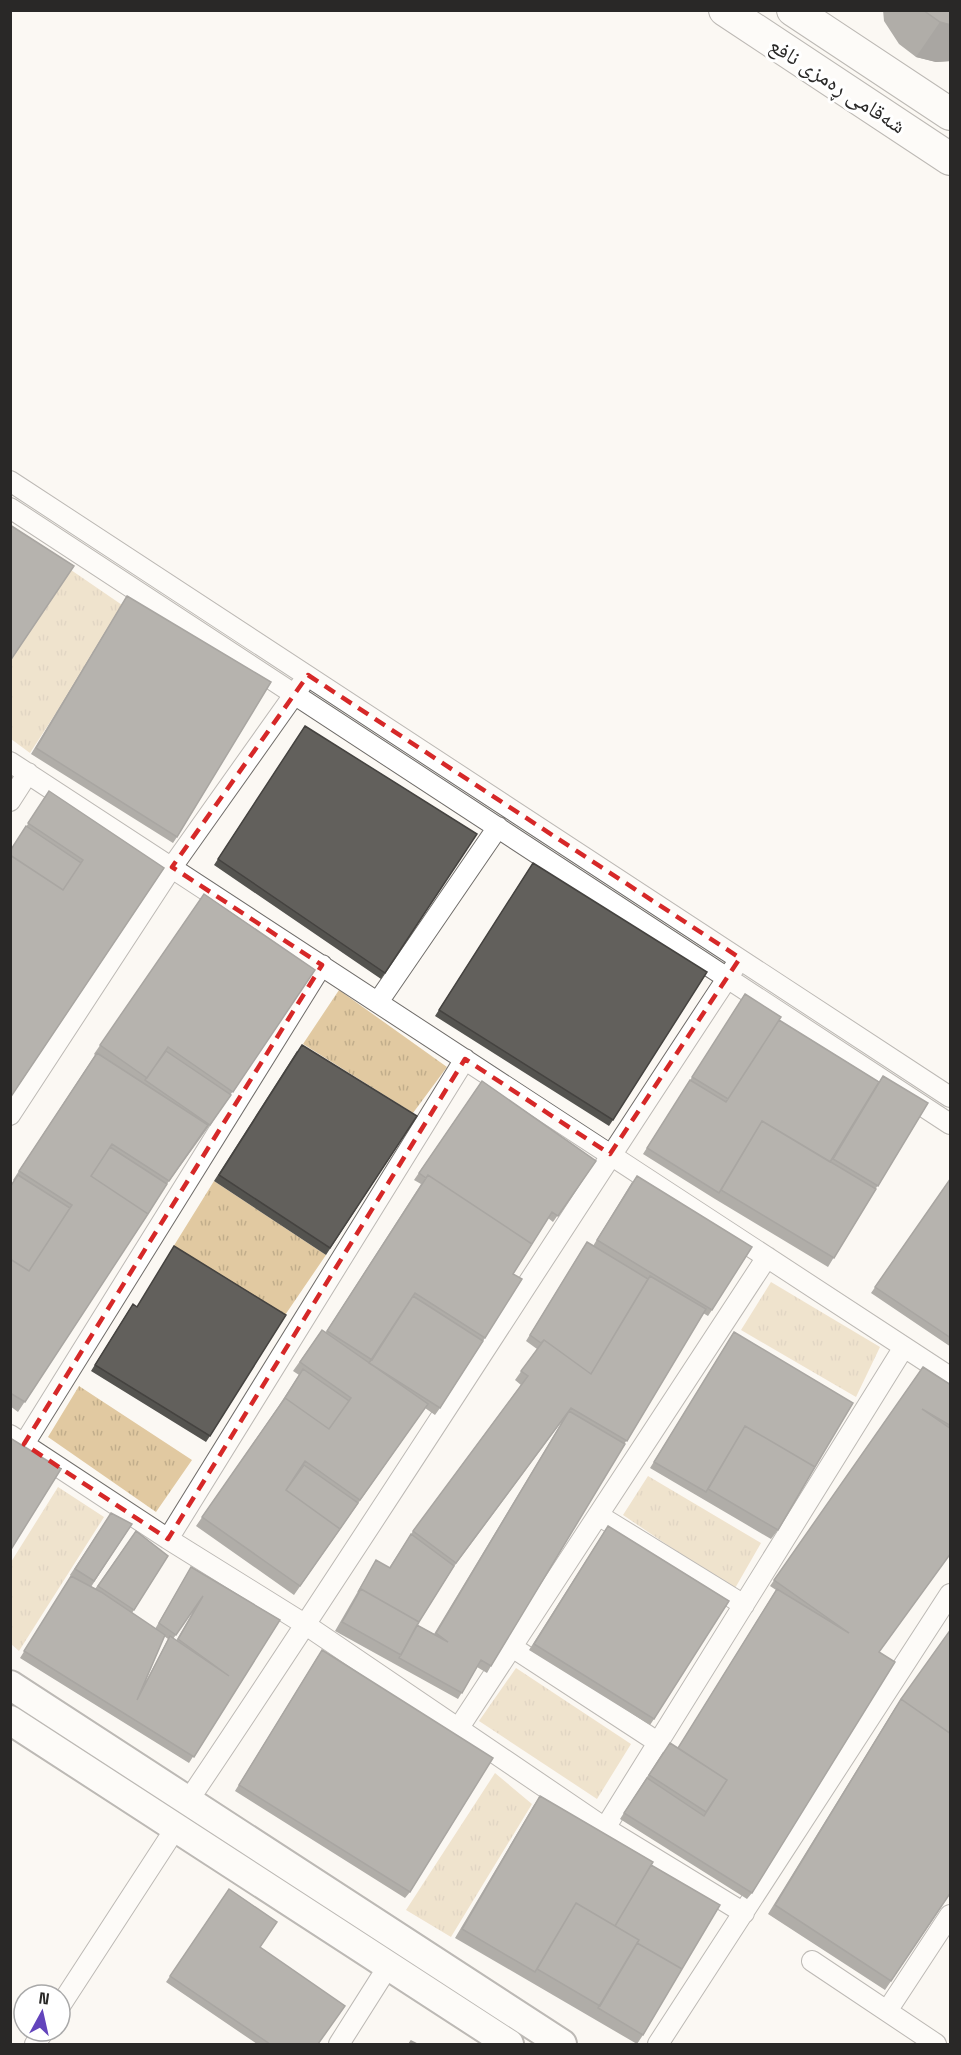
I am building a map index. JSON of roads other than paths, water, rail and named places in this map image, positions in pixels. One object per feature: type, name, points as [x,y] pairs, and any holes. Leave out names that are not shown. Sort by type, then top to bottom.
[{"type":"main road","name":"شەقامی ڕەمزی نافع","points":[[725,10],[951,159]]},
{"type":"main road","name":"شەقامی ڕەمزی نافع","points":[[793,10],[951,114]]},
{"type":"main road","points":[[865,102],[883,108],[894,102],[897,96],[897,84],[888,73]]},
{"type":"street","points":[[10,481],[951,1096]]},
{"type":"street","points":[[10,508],[951,1124]]},
{"type":"street","points":[[60,540],[71,521]]},
{"type":"street","points":[[10,1115],[172,867],[308,675]]},
{"type":"street","points":[[10,762],[951,1377]]},
{"type":"street","points":[[10,801],[28,773]]},
{"type":"street","points":[[378,1002],[498,827]]},
{"type":"street","points":[[72,1987],[610,1154],[740,958]]},
{"type":"street","points":[[322,965],[17,1439],[168,1539],[306,1625],[605,1828],[744,1913]]},
{"type":"street","points":[[168,1539],[465,1059]]},
{"type":"street","points":[[458,1729],[767,1257]]},
{"type":"street","points":[[605,1828],[904,1347]]},
{"type":"street","points":[[598,1515],[744,1605]]},
{"type":"street","points":[[658,2044],[951,1594]]},
{"type":"street","points":[[512,1647],[659,1743]]},
{"type":"street","points":[[10,1685],[122,1774],[182,1814],[562,2044]]},
{"type":"street","points":[[10,1720],[122,1774]]},
{"type":"street","points":[[220,1838],[389,1965],[509,2044]]},
{"type":"street","points":[[887,2011],[951,1915]]},
{"type":"street","points":[[812,1960],[936,2044]]},
{"type":"street","points":[[339,2044],[389,1965]]}]
